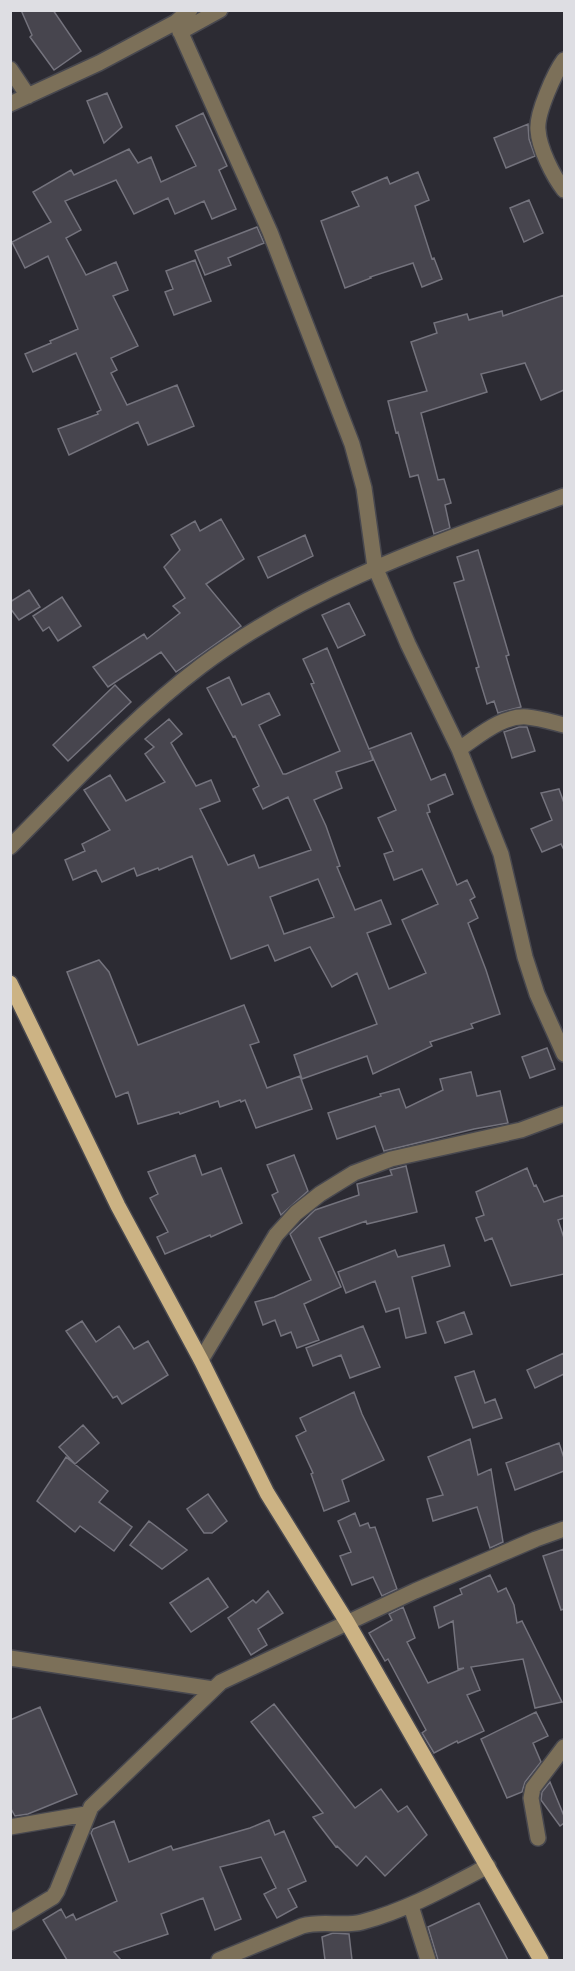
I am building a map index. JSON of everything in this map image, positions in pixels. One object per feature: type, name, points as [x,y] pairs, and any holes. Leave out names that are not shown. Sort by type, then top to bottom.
[{"type":"main road","points":[[10,983],[118,1206],[201,1360],[267,1492],[347,1622],[541,1960]]},
{"type":"street","points":[[178,27],[190,10]]},
{"type":"street","points":[[10,104],[220,10]]},
{"type":"street","points":[[178,27],[270,232],[352,444],[364,488],[375,567],[408,644],[459,749],[501,854],[525,957],[537,994],[564,1053]]},
{"type":"street","points":[[564,60],[554,75],[538,123],[538,132],[553,173],[564,189]]},
{"type":"street","points":[[10,69],[28,96]]},
{"type":"street","points":[[10,847],[142,713],[201,666],[267,621],[375,567],[446,538],[564,496]]},
{"type":"street","points":[[459,749],[490,728],[508,720],[526,717],[564,725]]},
{"type":"street","points":[[201,1360],[276,1235],[296,1213],[320,1194],[354,1173],[391,1160],[521,1130],[564,1114]]},
{"type":"street","points":[[10,1923],[53,1897],[86,1814],[91,1807],[221,1682],[347,1622],[564,1529]]},
{"type":"street","points":[[10,1658],[213,1689]]},
{"type":"street","points":[[538,1838],[531,1798],[533,1788],[564,1747]]},
{"type":"street","points":[[10,1827],[86,1814]]},
{"type":"street","points":[[219,1960],[311,1923],[362,1922],[411,1906],[488,1866]]},
{"type":"street","points":[[411,1906],[428,1960]]},
{"type":"building","points":[[21,10],[53,10],[81,51],[54,70],[30,37],[32,35]]},
{"type":"building","points":[[107,93],[122,127],[104,143],[87,101]]},
{"type":"building","points":[[203,113],[227,166],[219,170],[236,209],[212,219],[204,201],[175,214],[168,198],[134,214],[116,180],[65,201],[81,230],[66,238],[86,275],[116,262],[128,290],[113,296],[138,346],[111,358],[117,370],[111,373],[127,405],[177,385],[194,426],[148,445],[138,422],[69,455],[58,429],[98,414],[97,412],[101,410],[76,353],[33,372],[25,354],[78,329],[48,256],[25,268],[12,242],[51,222],[33,192],[71,170],[74,175],[129,149],[138,163],[151,157],[161,182],[196,166],[176,126]]},
{"type":"building","points":[[528,124],[529,139],[535,156],[506,168],[494,138]]},
{"type":"building","points":[[418,172],[429,200],[415,206],[432,259],[434,258],[442,279],[422,287],[413,263],[345,288],[321,221],[359,206],[352,192],[387,177],[390,184]]},
{"type":"building","points":[[529,200],[543,233],[524,242],[510,208]]},
{"type":"building","points":[[257,227],[264,243],[228,258],[231,265],[205,275],[195,251]]},
{"type":"building","points":[[195,260],[211,301],[174,315],[165,292],[173,289],[166,271]]},
{"type":"building","points":[[564,295],[564,390],[541,400],[525,363],[481,374],[487,392],[421,413],[438,480],[444,479],[451,503],[445,505],[450,528],[434,534],[418,475],[410,477],[388,401],[427,391],[411,342],[437,333],[434,323],[467,314],[469,320],[502,311],[503,316]]},
{"type":"building","points":[[221,519],[244,559],[206,584],[241,626],[176,672],[161,652],[108,687],[93,667],[144,634],[147,639],[180,613],[173,606],[185,598],[164,567],[180,550],[171,535],[195,521],[200,531]]},
{"type":"building","points":[[305,535],[313,556],[268,578],[258,557]]},
{"type":"building","points":[[478,550],[509,655],[506,656],[521,707],[498,713],[494,701],[487,704],[476,668],[479,667],[454,583],[464,580],[457,557]]},
{"type":"building","points":[[29,590],[40,607],[19,620],[10,608],[10,602]]},
{"type":"building","points":[[62,597],[81,626],[58,641],[49,627],[43,631],[33,616]]},
{"type":"building","points":[[349,603],[365,635],[338,648],[322,615]]},
{"type":"building","points":[[327,648],[369,749],[411,733],[431,780],[445,774],[453,794],[428,805],[430,812],[427,813],[457,885],[467,880],[475,897],[470,900],[478,918],[468,923],[500,1014],[471,1024],[473,1028],[430,1042],[432,1046],[373,1074],[367,1056],[302,1079],[294,1055],[377,1024],[357,973],[332,987],[310,947],[275,961],[268,945],[231,959],[192,856],[159,870],[158,868],[137,876],[134,868],[102,882],[96,870],[73,880],[65,860],[85,851],[82,844],[110,830],[84,790],[110,775],[126,801],[165,782],[145,754],[154,747],[145,739],[169,719],[182,734],[171,743],[196,786],[211,780],[220,801],[200,809],[228,865],[254,855],[259,868],[311,850],[288,797],[263,809],[253,789],[259,786],[235,736],[233,737],[207,688],[229,677],[242,705],[269,693],[280,715],[259,725],[283,774],[286,774],[340,751],[311,684],[314,683],[303,659]],"holes":[[[370,751],[396,810],[378,818],[393,851],[384,854],[394,880],[422,869],[438,904],[402,920],[426,973],[389,989],[367,933],[391,924],[381,900],[355,910],[337,867],[340,866],[326,826],[314,800],[342,788],[336,772],[373,760]],[[318,879],[334,917],[284,934],[270,897]]]},
{"type":"building","points":[[115,685],[131,702],[68,761],[53,745]]},
{"type":"building","points":[[527,727],[535,751],[512,758],[504,732]]},
{"type":"building","points":[[559,789],[564,803],[564,850],[561,844],[542,852],[531,829],[552,820],[541,793]]},
{"type":"building","points":[[99,960],[109,972],[138,1045],[244,1005],[259,1042],[250,1045],[267,1088],[300,1076],[312,1109],[256,1128],[245,1100],[220,1107],[218,1101],[180,1114],[179,1112],[138,1124],[128,1092],[116,1097],[67,972]]},
{"type":"building","points":[[547,1048],[555,1069],[530,1078],[522,1057]]},
{"type":"building","points":[[471,1072],[477,1096],[500,1091],[508,1123],[384,1151],[375,1126],[337,1139],[328,1113],[399,1089],[406,1108],[443,1090],[440,1079]]},
{"type":"building","points":[[195,1155],[202,1175],[221,1168],[242,1223],[165,1254],[157,1237],[168,1232],[150,1198],[158,1194],[148,1172]]},
{"type":"building","points":[[294,1155],[308,1191],[281,1215],[272,1195],[278,1192],[267,1165]]},
{"type":"building","points":[[406,1166],[417,1212],[367,1224],[366,1221],[319,1238],[341,1287],[304,1304],[319,1340],[297,1348],[291,1332],[281,1336],[275,1320],[263,1325],[255,1302],[274,1297],[311,1280],[290,1234],[315,1210],[359,1195],[357,1184],[392,1175],[390,1170]]},
{"type":"building","points":[[527,1168],[544,1202],[564,1195],[564,1218],[558,1220],[564,1238],[564,1274],[511,1286],[492,1238],[485,1241],[476,1218],[484,1215],[476,1192]]},
{"type":"building","points":[[444,1245],[450,1266],[412,1277],[426,1333],[406,1338],[399,1308],[386,1312],[375,1281],[346,1293],[338,1272],[395,1250],[398,1257]]},
{"type":"building","points":[[464,1312],[472,1334],[445,1343],[437,1322]]},
{"type":"building","points":[[82,1321],[96,1342],[119,1326],[134,1349],[148,1341],[168,1375],[122,1404],[117,1396],[113,1398],[66,1331]]},
{"type":"building","points":[[363,1326],[380,1367],[350,1378],[341,1355],[313,1366],[306,1348]]},
{"type":"building","points":[[564,1353],[564,1374],[535,1388],[527,1370]]},
{"type":"building","points":[[474,1371],[485,1403],[495,1399],[502,1418],[473,1428],[455,1377]]},
{"type":"building","points":[[354,1392],[384,1460],[342,1480],[349,1501],[324,1511],[311,1474],[313,1473],[296,1436],[306,1431],[300,1418]]},
{"type":"building","points":[[83,1425],[99,1443],[75,1464],[59,1447]]},
{"type":"building","points":[[470,1439],[478,1475],[491,1469],[503,1542],[490,1548],[477,1507],[433,1521],[427,1499],[443,1495],[428,1457]]},
{"type":"building","points":[[559,1443],[564,1458],[564,1471],[515,1490],[506,1463]]},
{"type":"building","points":[[66,1457],[108,1491],[99,1502],[132,1527],[114,1551],[80,1526],[75,1532],[37,1501]]},
{"type":"building","points":[[208,1494],[227,1521],[212,1533],[204,1533],[187,1509]]},
{"type":"building","points":[[355,1513],[360,1526],[368,1523],[370,1528],[375,1527],[397,1589],[382,1596],[373,1577],[352,1585],[340,1556],[351,1552],[338,1521]]},
{"type":"building","points":[[149,1521],[187,1550],[162,1569],[130,1545]]},
{"type":"building","points":[[564,1549],[564,1609],[561,1610],[543,1556]]},
{"type":"building","points":[[490,1575],[498,1592],[506,1588],[514,1605],[517,1623],[522,1621],[562,1702],[535,1708],[523,1659],[471,1667],[480,1690],[467,1695],[484,1731],[434,1753],[422,1733],[426,1730],[388,1659],[385,1661],[369,1633],[392,1620],[389,1614],[403,1607],[415,1638],[407,1642],[428,1683],[464,1668],[458,1669],[453,1621],[439,1628],[434,1607],[462,1594],[460,1589]]},
{"type":"building","points":[[208,1578],[228,1607],[191,1632],[170,1603]]},
{"type":"building","points":[[268,1591],[283,1613],[258,1629],[267,1645],[251,1655],[228,1618],[253,1600],[256,1603]]},
{"type":"building","points":[[274,1704],[355,1808],[381,1789],[398,1812],[407,1806],[427,1835],[385,1876],[366,1856],[357,1866],[336,1847],[313,1817],[323,1813],[251,1722]]},
{"type":"building","points":[[40,1707],[77,1794],[28,1814],[15,1816],[10,1807],[10,1720]]},
{"type":"building","points":[[536,1712],[548,1736],[533,1743],[541,1762],[525,1782],[522,1792],[507,1798],[481,1739]]},
{"type":"building","points":[[550,1782],[564,1816],[564,1823],[560,1826],[541,1800],[542,1792]]},
{"type":"building","points":[[269,1820],[275,1835],[284,1831],[306,1881],[288,1889],[297,1907],[277,1918],[264,1894],[276,1888],[261,1857],[220,1867],[241,1919],[215,1930],[203,1898],[161,1914],[168,1934],[114,1952],[121,1960],[67,1960],[43,1920],[61,1909],[66,1918],[73,1914],[76,1920],[117,1901],[91,1833],[93,1829],[114,1821],[129,1862],[171,1846],[173,1850],[250,1828]]},
{"type":"building","points":[[479,1903],[508,1960],[438,1960],[428,1927]]},
{"type":"building","points":[[333,1933],[349,1934],[352,1960],[325,1960],[322,1937]]}]
